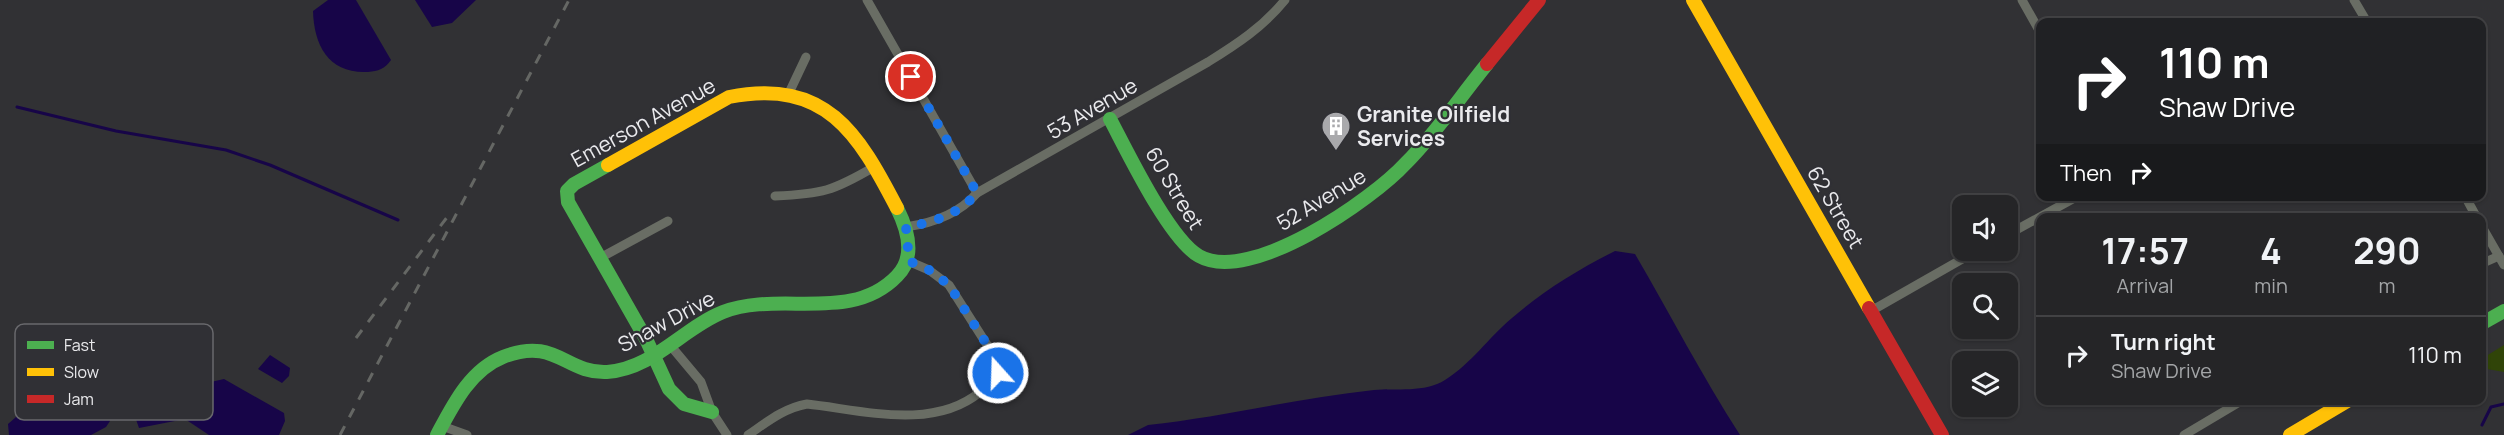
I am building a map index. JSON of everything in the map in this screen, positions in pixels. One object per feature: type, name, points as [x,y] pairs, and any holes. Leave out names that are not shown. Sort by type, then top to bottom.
[{"type":"street","points":[[867,0],[977,193]]},
{"type":"street","name":"53 Avenue","points":[[906,227],[924,224],[967,205],[977,193],[1110,119],[1245,39],[1265,23],[1285,0]]},
{"type":"street","name":"52 Avenue","points":[[1220,260],[1269,254],[1371,195],[1408,162],[1539,0]]},
{"type":"street","name":"62 Street","points":[[1693,0],[1942,435]]},
{"type":"street","points":[[2022,0],[2036,25]]},
{"type":"street","points":[[2354,0],[2365,18]]},
{"type":"street","points":[[788,95],[806,57]]},
{"type":"street","name":"Emerson Avenue","points":[[600,258],[568,202],[567,191],[574,184],[729,97],[747,92],[764,91],[788,95],[840,120],[864,149],[906,227]]},
{"type":"street","name":"60 Street","points":[[1110,119],[1169,222],[1187,248],[1199,257],[1220,260]]},
{"type":"street","points":[[775,196],[815,194],[839,187],[874,167]]},
{"type":"street","points":[[2046,213],[2069,201]]},
{"type":"street","points":[[2018,228],[2036,218]]},
{"type":"street","points":[[668,221],[600,258],[654,356],[668,389],[681,402],[712,412]]},
{"type":"street","points":[[748,435],[794,406],[807,404],[920,415],[963,403],[993,382],[998,373],[998,362],[949,285],[929,270],[909,261],[906,227]]},
{"type":"street","points":[[2486,234],[2501,261],[2486,263]]},
{"type":"street","name":"Shaw Drive","points":[[440,430],[468,384],[482,369],[501,358],[521,351],[542,349],[604,372],[624,369],[654,356],[695,326],[726,311],[767,303],[814,304],[863,299],[883,291],[909,261]]},
{"type":"street","points":[[1871,311],[1959,261]]},
{"type":"street","points":[[2486,321],[2504,311]]},
{"type":"street","points":[[670,345],[701,382],[712,412],[727,435]]},
{"type":"street","points":[[2184,435],[2235,405]]},
{"type":"street","points":[[2290,435],[2341,405]]},
{"type":"street","points":[[440,430],[468,435]]},
{"type":"green space","points":[[2504,345],[2504,372],[2487,369],[2486,356]]},
{"type":"shaded area","points":[[328,0],[356,0],[391,60],[386,66],[375,71],[354,71],[334,63],[326,55],[317,36],[313,11]]},
{"type":"shaded area","points":[[415,0],[476,0],[452,23],[432,27]]},
{"type":"shaded area","points":[[1615,251],[1635,254],[1699,368],[1740,435],[1128,435],[1148,425],[1346,393],[1420,388],[1437,384],[1455,373],[1503,326],[1536,299],[1575,273]]},
{"type":"shaded area","points":[[270,355],[290,368],[289,376],[282,383],[258,369]]},
{"type":"shaded area","points":[[224,379],[284,413],[285,421],[279,435],[209,435],[186,420],[213,420],[213,382]]},
{"type":"shaded area","points":[[15,418],[15,420],[110,421],[106,427],[91,435],[9,435],[8,424]]},
{"type":"shaded area","points":[[136,420],[180,420],[139,428]]},
{"type":"waterway","points":[[17,107],[116,131],[226,150],[270,165],[398,220]]},
{"type":"waterway","points":[[2482,425],[2491,407],[2504,404]]},
{"type":"railway","points":[[340,435],[569,0]]},
{"type":"railway","points":[[356,338],[448,216]]},
{"type":"traffic: fast","points":[[1110,119],[1162,214],[1187,247],[1199,256],[1221,262],[1248,259],[1278,249],[1309,234],[1339,216],[1389,179],[1428,140],[1487,64]]},
{"type":"traffic: fast","points":[[608,165],[574,184],[567,191],[568,202],[646,339],[669,389],[684,404],[712,412]]},
{"type":"traffic: fast","points":[[437,435],[456,401],[472,379],[481,370],[503,357],[536,351],[548,353],[580,368],[593,371],[607,372],[624,369],[653,356],[708,319],[723,312],[745,306],[767,304],[836,303],[858,299],[879,290],[897,276],[907,260],[907,234],[897,208]]},
{"type":"traffic: fast","points":[[2486,321],[2504,311]]},
{"type":"traffic: slow","points":[[1693,0],[1869,308]]},
{"type":"traffic: slow","points":[[608,165],[729,97],[762,93],[791,96],[814,104],[835,117],[868,156],[897,208]]},
{"type":"traffic: slow","points":[[2290,435],[2341,405]]},
{"type":"traffic: jam","points":[[1487,64],[1539,0]]},
{"type":"traffic: jam","points":[[1869,308],[1942,435]]},
{"type":"place","name":"Granite Oilfield Services","points":[[1336,152]]},
{"type":"route","points":[[911,77],[977,193],[967,205],[945,216],[924,224],[906,227],[909,261],[929,270],[949,285],[998,362],[998,373]]}]
